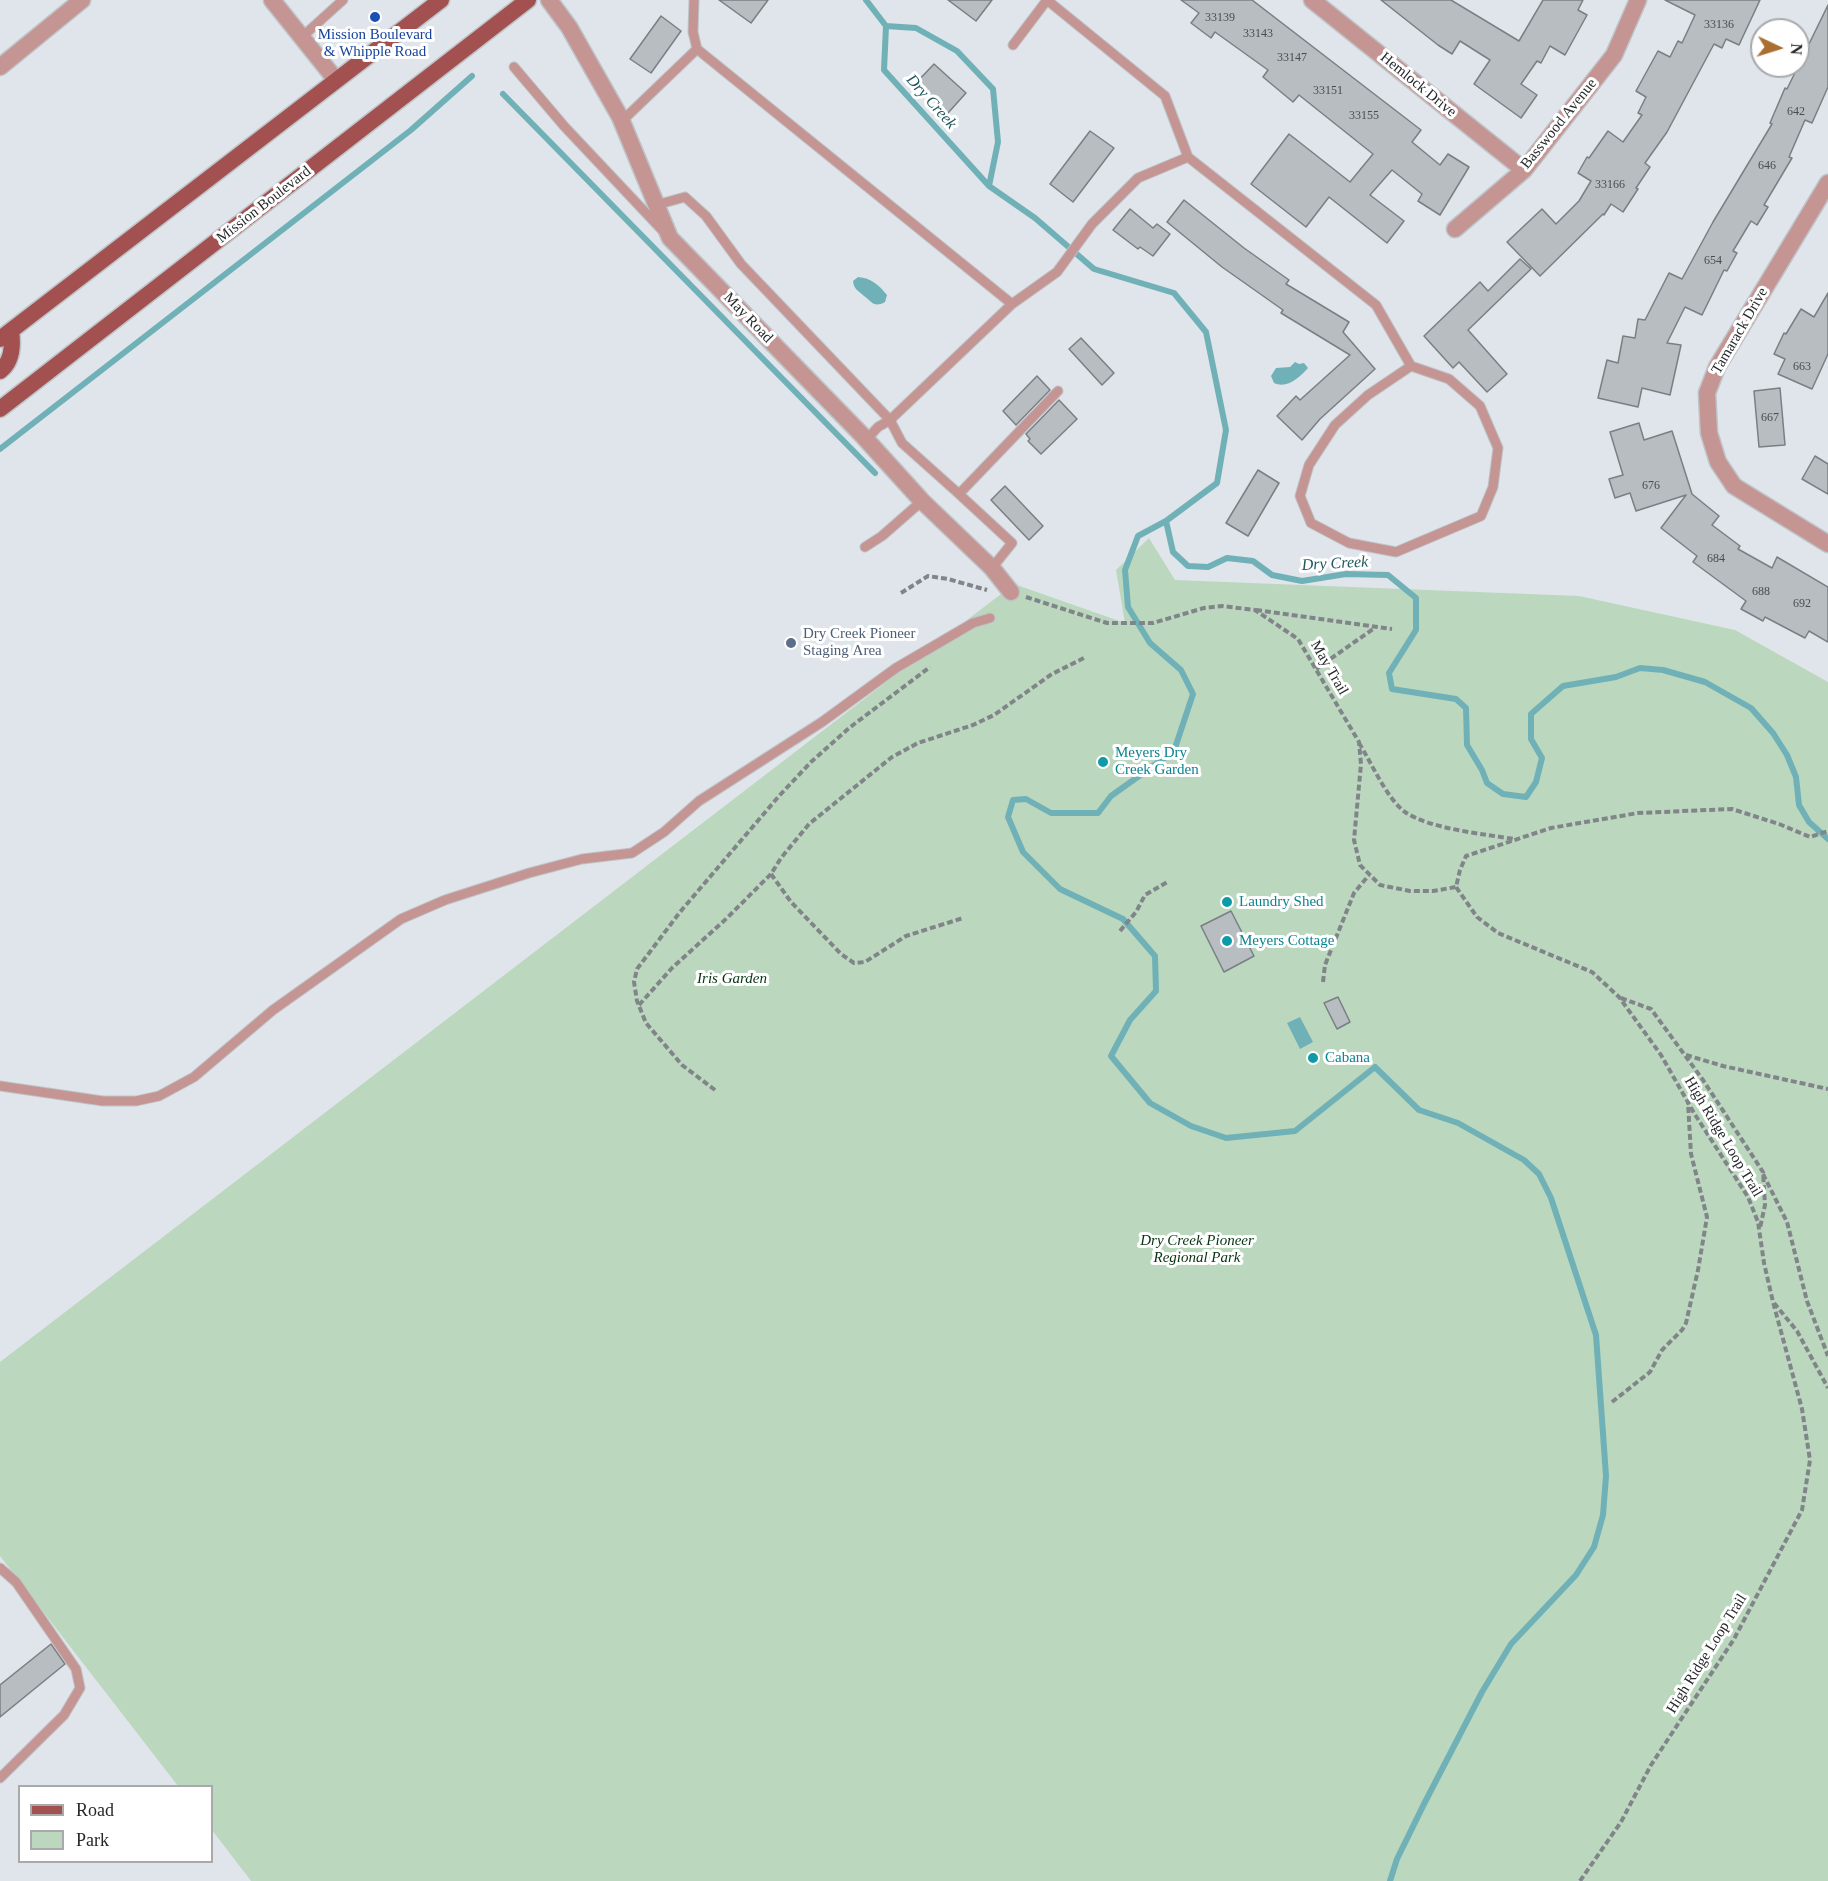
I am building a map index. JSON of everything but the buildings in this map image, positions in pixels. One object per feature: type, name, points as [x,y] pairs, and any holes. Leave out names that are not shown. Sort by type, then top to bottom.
[{"type":"main road","name":"Mission Boulevard","points":[[0,409],[528,0]]},
{"type":"main road","points":[[0,371],[6,367],[12,344],[4,333],[336,81],[432,3]]},
{"type":"street","points":[[0,66],[82,0]]},
{"type":"street","points":[[272,0],[336,81]]},
{"type":"street","name":"May Road","points":[[549,0],[569,27],[622,121],[670,238],[922,501],[992,568],[1011,592]]},
{"type":"street","name":"Hemlock Drive","points":[[1312,0],[1524,170]]},
{"type":"street","name":"Basswood Avenue","points":[[1455,229],[1524,170],[1614,55],[1638,0]]},
{"type":"street","name":"Tamarack Drive","points":[[1828,183],[1717,367],[1707,393],[1709,433],[1718,462],[1734,486],[1828,544]]},
{"type":"lane","points":[[302,37],[343,0]]},
{"type":"lane","points":[[694,0],[693,32],[697,49],[1012,304]]},
{"type":"lane","points":[[1013,45],[1047,0],[1165,96],[1188,157],[1376,305],[1411,366],[1449,379],[1480,406],[1498,448],[1493,487],[1481,516],[1396,552],[1349,543],[1311,523],[1300,495],[1309,465],[1335,425],[1368,395],[1411,366]]},
{"type":"lane","points":[[622,121],[697,49]]},
{"type":"lane","points":[[514,67],[564,126],[670,238]]},
{"type":"lane","points":[[866,440],[1012,304],[1057,272],[1092,224],[1138,178],[1188,157]]},
{"type":"lane","points":[[656,205],[685,197],[706,216],[741,264],[890,420],[902,443],[1012,543],[992,568]]},
{"type":"lane","points":[[959,494],[1058,391]]},
{"type":"lane","points":[[865,547],[882,536],[922,501]]},
{"type":"lane","points":[[0,1086],[103,1101],[136,1101],[159,1096],[194,1077],[273,1011],[401,919],[445,900],[529,873],[582,859],[632,853],[664,832],[699,801],[822,722],[896,668],[973,623],[990,618]]},
{"type":"lane","points":[[0,1568],[16,1582],[76,1669],[80,1688],[64,1714],[0,1778]]},
{"type":"path","name":"May Trail","points":[[901,593],[927,576],[948,579],[989,591],[1011,592],[1107,623],[1153,623],[1204,608],[1222,606],[1255,610],[1298,639],[1359,742],[1360,764],[1354,840],[1360,865],[1370,875]]},
{"type":"path","points":[[1255,610],[1392,629]]},
{"type":"path","points":[[1316,669],[1377,627]]},
{"type":"path","points":[[639,1005],[672,968],[771,874],[809,824],[892,757],[918,743],[973,725],[994,715],[1052,674],[1086,657]]},
{"type":"path","points":[[715,1090],[682,1065],[646,1023],[634,982],[637,969],[646,954],[779,796],[811,762],[849,728],[931,665]]},
{"type":"path","points":[[1359,742],[1390,794],[1404,812],[1420,820],[1449,827],[1516,839]]},
{"type":"path","points":[[1323,982],[1325,965],[1354,893],[1370,875],[1380,885],[1410,891],[1433,891],[1456,887],[1466,856],[1551,828],[1638,813],[1732,809],[1810,837],[1828,831]]},
{"type":"path","points":[[771,874],[791,902],[842,954],[854,963],[865,962],[906,936],[963,918]]},
{"type":"path","points":[[1120,931],[1136,912],[1145,895],[1169,881]]},
{"type":"path","name":"High Ridge Loop Trail","points":[[1456,887],[1477,916],[1498,933],[1592,972],[1619,997],[1661,1055],[1748,1197],[1758,1222],[1764,1263],[1802,1410],[1810,1460],[1802,1510],[1734,1639],[1651,1764],[1621,1822],[1580,1881]]},
{"type":"path","points":[[1619,997],[1651,1009],[1685,1055],[1763,1172],[1787,1222],[1807,1301],[1828,1356]]},
{"type":"path","points":[[1685,1055],[1723,1066],[1828,1089]]},
{"type":"path","points":[[1612,1402],[1650,1372],[1662,1350],[1679,1334],[1686,1323],[1707,1217],[1691,1154],[1688,1102]]},
{"type":"path","points":[[1759,1232],[1765,1205],[1763,1172]]},
{"type":"path","points":[[1773,1302],[1797,1331],[1828,1388]]},
{"type":"green space","name":"Dry Creek Pioneer Regional Park","points":[[1149,538],[1175,580],[1579,596],[1735,630],[1828,682],[1828,1881],[251,1881],[213,1831],[213,1785],[177,1785],[0,1556],[0,1362],[1014,584],[1125,623],[1116,570]]},
{"type":"water","points":[[858,277],[871,280],[881,288],[887,295],[885,302],[873,304],[857,290],[853,281]]},
{"type":"water","points":[[1295,362],[1304,363],[1308,368],[1288,384],[1274,383],[1271,376],[1276,368],[1290,367]]},
{"type":"water","points":[[1300,1017],[1313,1042],[1300,1049],[1287,1023]]},
{"type":"waterway","points":[[866,0],[886,26],[884,70],[989,186],[1035,218],[1094,269],[1174,293],[1206,332],[1226,430],[1217,483],[1166,521],[1138,536],[1125,570],[1128,607],[1150,643],[1181,670],[1193,694],[1174,751],[1111,796],[1098,813],[1051,813],[1026,799],[1013,800],[1008,817],[1023,852],[1060,889],[1123,919],[1155,956],[1156,991],[1130,1020],[1111,1056],[1150,1103],[1191,1126],[1226,1138],[1295,1131],[1375,1067],[1419,1110],[1458,1123],[1524,1160],[1539,1174],[1551,1198],[1596,1335],[1606,1476],[1603,1515],[1594,1547],[1576,1575],[1511,1644],[1482,1692],[1424,1804],[1397,1859],[1390,1881]]},
{"type":"waterway","name":"Dry Creek","points":[[886,26],[916,28],[957,51],[993,89],[998,142],[989,186]]},
{"type":"waterway","points":[[0,449],[411,130],[472,76]]},
{"type":"waterway","points":[[503,94],[875,473]]},
{"type":"waterway","name":"Dry Creek","points":[[1166,521],[1173,552],[1188,566],[1208,567],[1227,558],[1253,561],[1272,575],[1302,581],[1346,574],[1388,575],[1416,598],[1416,630],[1389,673],[1392,689],[1456,699],[1466,708],[1467,745],[1487,783],[1503,794],[1526,797],[1536,782],[1542,758],[1531,739],[1531,714],[1563,686],[1616,677],[1640,668],[1663,670],[1705,682],[1751,708],[1773,733],[1787,755],[1796,777],[1799,805],[1809,822],[1828,839]]},
{"type":"place","name":"Mission Boulevard & Whipple Road","points":[[375,17]]},
{"type":"place","name":"Dry Creek Pioneer Staging Area","points":[[791,643]]},
{"type":"place","name":"Meyers Dry Creek Garden","points":[[1103,762]]},
{"type":"place","name":"Laundry Shed","points":[[1227,902]]},
{"type":"place","name":"Meyers Cottage","points":[[1227,941]]},
{"type":"place","name":"Cabana","points":[[1313,1058]]},
{"type":"park label","name":"Iris Garden","points":[[732,979]]}]
